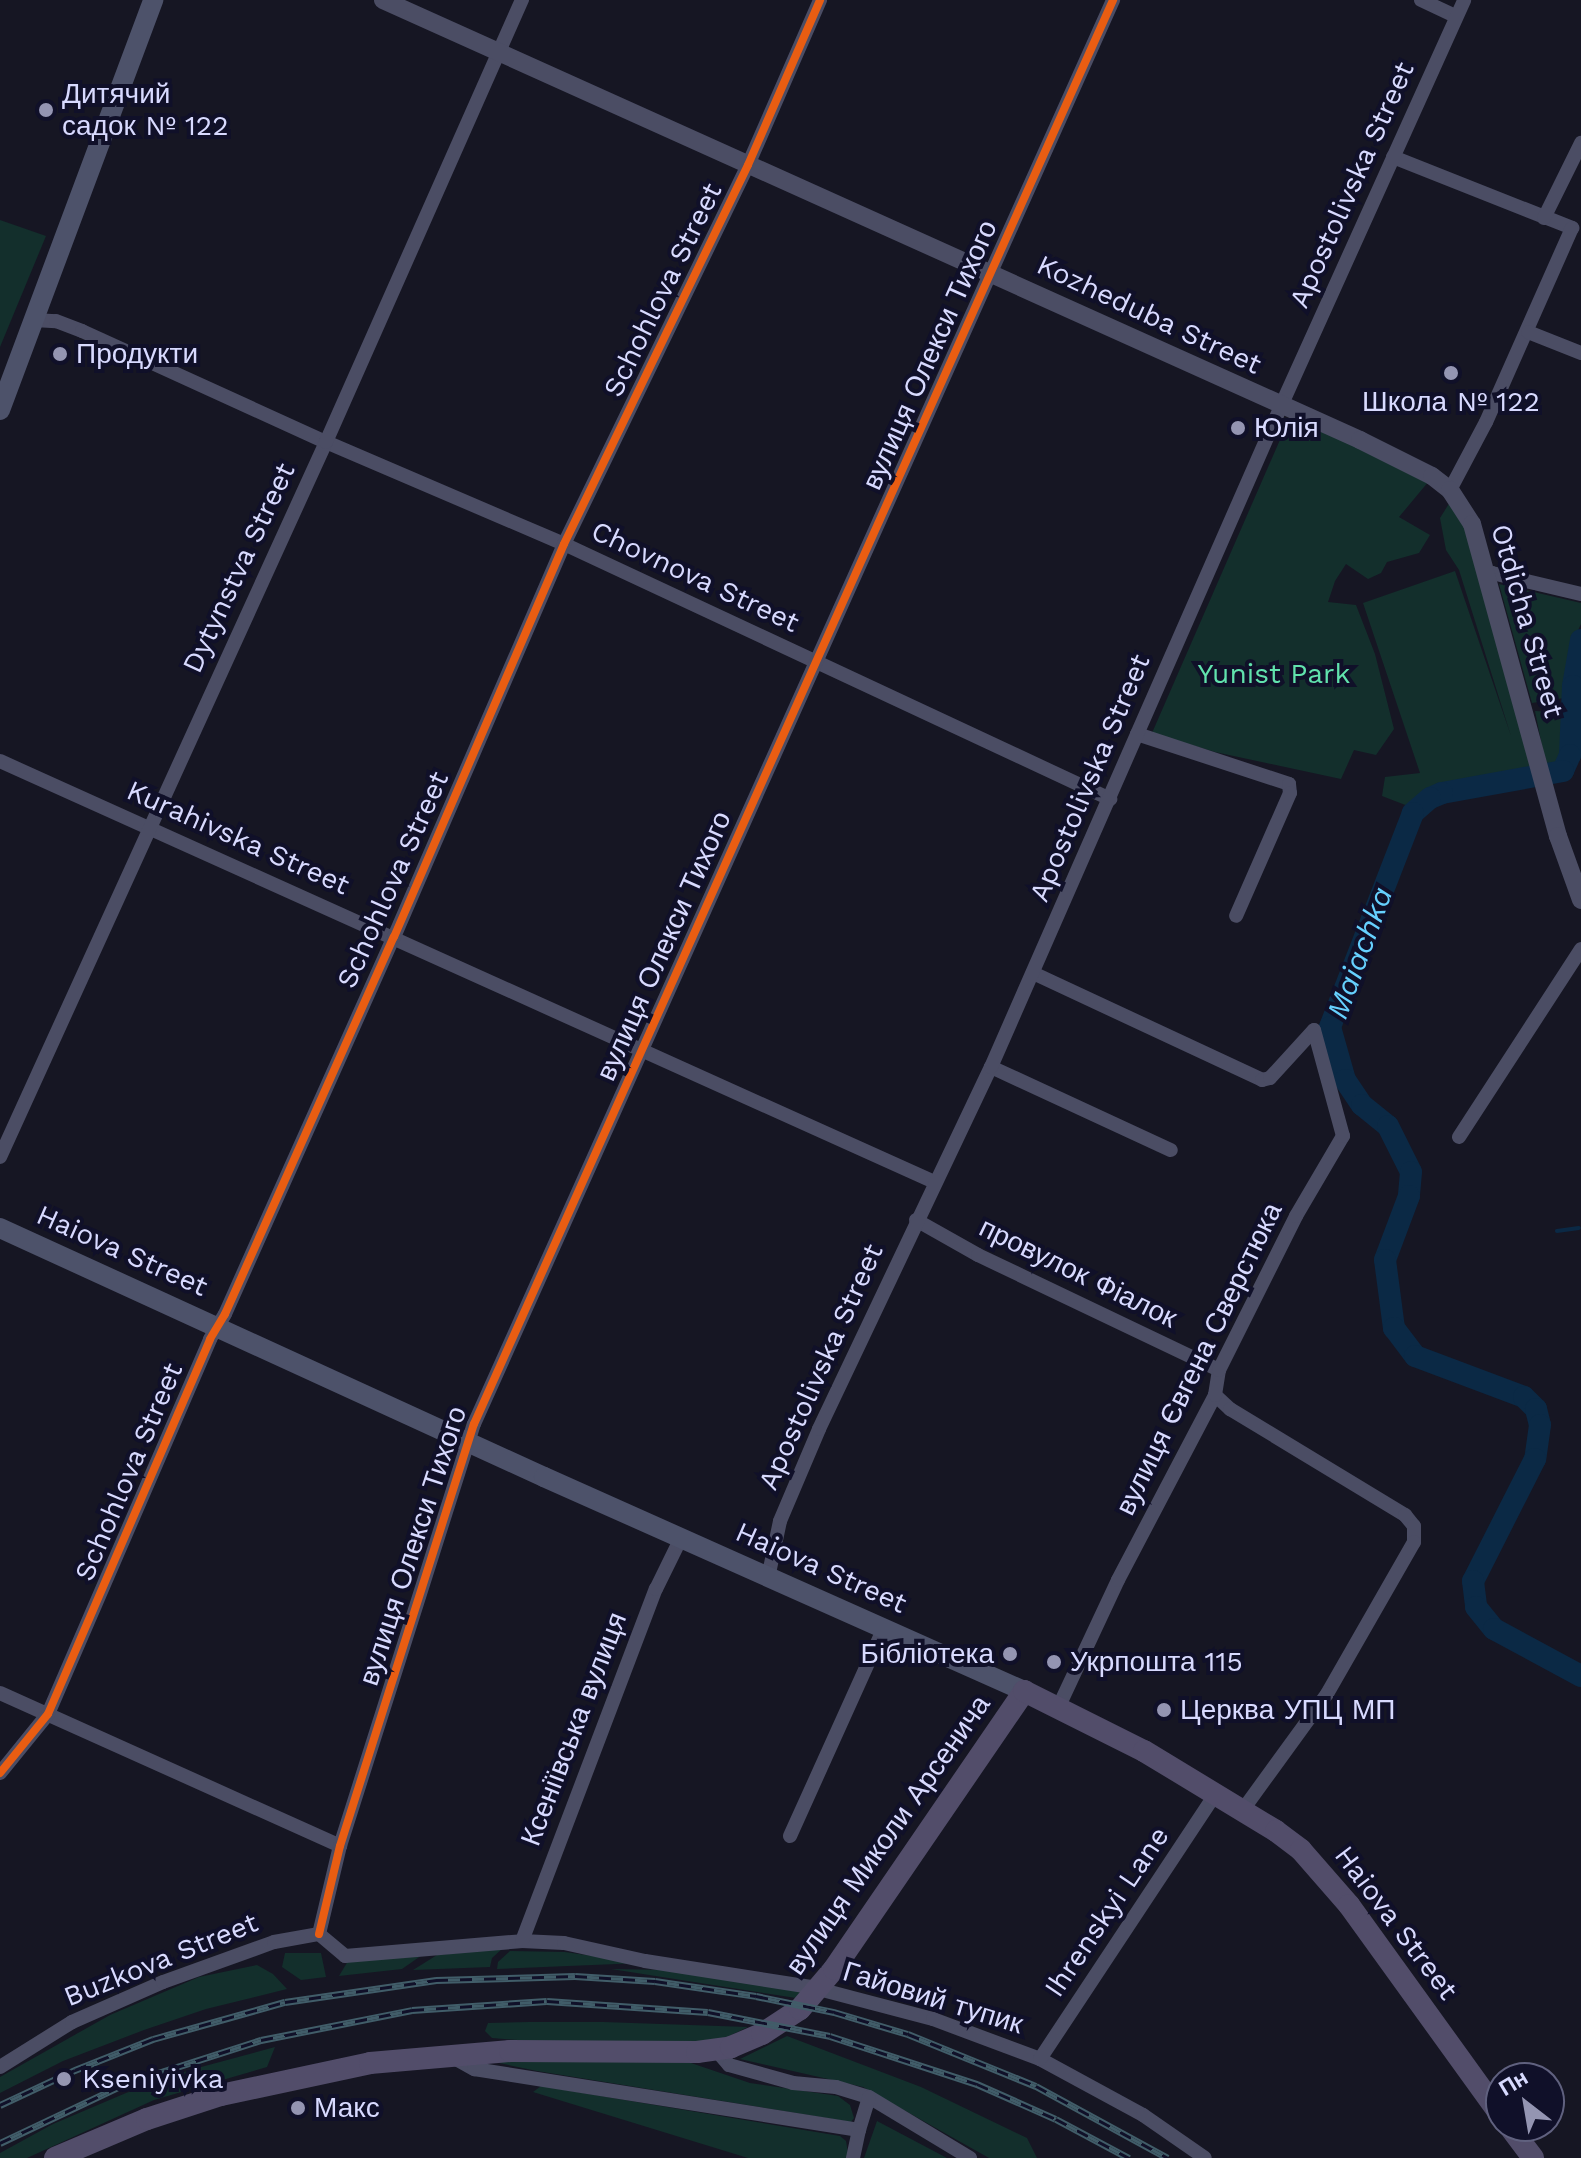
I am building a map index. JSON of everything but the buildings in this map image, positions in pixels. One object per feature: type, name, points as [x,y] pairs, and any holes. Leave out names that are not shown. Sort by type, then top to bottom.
[{"type":"main road","points":[[0,410],[153,0]]},
{"type":"main road","name":"Haiova Street","points":[[0,1228],[768,1578],[1059,1706],[1216,1793],[1276,1831],[1323,1871],[1485,2094]]},
{"type":"main road","name":"вулиця Миколи Арсенича","points":[[55,2158],[147,2119],[221,2095],[370,2063],[446,2054],[723,2048],[788,2018],[811,1998],[834,1969],[1024,1691]]},
{"type":"street","name":"Kozheduba Street","points":[[383,0],[1360,440],[1432,476],[1450,490]]},
{"type":"street","name":"Dytynstva Street","points":[[0,1157],[326,442],[522,0]]},
{"type":"street","name":"Schohlova Street","points":[[0,1773],[48,1714],[217,1327],[394,937],[564,544],[748,165],[820,0]]},
{"type":"street","name":"вулиця Олекси Тихого","points":[[319,1934],[340,1846],[467,1441],[1113,0]]},
{"type":"street","points":[[1421,0],[1456,16]]},
{"type":"street","name":"Apostolivska Street","points":[[768,1578],[786,1508],[916,1220],[991,1067],[1281,406],[1464,0]]},
{"type":"street","points":[[1544,218],[1581,143]]},
{"type":"street","points":[[1393,157],[1572,228],[1528,332],[1450,490]]},
{"type":"street","name":"Chovnova Street","points":[[34,320],[56,321],[82,331],[326,442],[564,544],[1110,799]]},
{"type":"street","points":[[1528,332],[1581,353]]},
{"type":"street","name":"Otdicha Street","points":[[1450,490],[1472,524],[1570,876],[1581,900]]},
{"type":"street","points":[[1486,574],[1581,594]]},
{"type":"street","points":[[1137,734],[1289,784],[1290,793],[1236,916]]},
{"type":"street","name":"Kurahivska Street","points":[[0,761],[934,1182]]},
{"type":"street","points":[[1459,1137],[1581,949]]},
{"type":"street","name":"вулиця Євгена Сверстюка","points":[[1033,973],[1262,1080],[1270,1078],[1314,1030],[1343,1136],[1296,1216],[1219,1370],[1215,1395],[1118,1580],[1059,1706]]},
{"type":"street","points":[[991,1067],[1171,1150]]},
{"type":"street","name":"провулок Фіалок","points":[[916,1220],[978,1255],[1219,1370]]},
{"type":"street","points":[[1215,1395],[1230,1409],[1405,1515],[1414,1526],[1414,1542],[1327,1694],[1242,1811]]},
{"type":"street","name":"Ксеніївська вулиця","points":[[522,1941],[656,1589],[681,1538]]},
{"type":"street","points":[[790,1836],[884,1628]]},
{"type":"street","points":[[0,1693],[340,1846]]},
{"type":"street","name":"Ihrenskyi Lane","points":[[1040,2059],[1216,1793]]},
{"type":"street","name":"Гайовий тупик","points":[[319,1934],[345,1956],[522,1941],[564,1943],[645,1961],[811,1987],[933,2019],[1040,2059]]},
{"type":"street","name":"Buzkova Street","points":[[0,2067],[72,2022],[163,1982],[274,1942],[319,1934]]},
{"type":"street","points":[[723,2048],[729,2065],[793,2083],[836,2087],[869,2097],[970,2158]]},
{"type":"street","points":[[446,2054],[474,2069],[859,2130]]},
{"type":"street","points":[[1040,2059],[1143,2115],[1205,2158]]},
{"type":"street","points":[[853,2158],[869,2097]]},
{"type":"green space","points":[[0,220],[46,236],[0,347]]},
{"type":"green space","name":"Yunist Park","points":[[1286,426],[1315,426],[1429,481],[1399,517],[1430,535],[1419,553],[1387,562],[1381,573],[1368,579],[1346,564],[1335,581],[1328,602],[1356,605],[1375,654],[1394,729],[1376,755],[1354,750],[1341,779],[1215,752],[1152,733]]},
{"type":"green space","points":[[1450,502],[1467,528],[1531,770],[1420,798],[1408,806],[1382,796],[1385,777],[1420,773],[1363,603],[1455,571],[1511,736],[1459,570],[1446,550],[1440,518]]},
{"type":"green space","points":[[1499,584],[1581,603],[1581,624],[1572,643],[1570,697],[1532,703]]},
{"type":"green space","points":[[1535,711],[1570,713],[1558,763],[1546,766]]},
{"type":"green space","points":[[502,1949],[492,1958],[490,1967],[413,1970],[437,1955]]},
{"type":"green space","points":[[510,1951],[565,1952],[641,1963],[497,1969],[498,1962]]},
{"type":"green space","points":[[285,1953],[321,1953],[326,1977],[301,1980],[282,1967]]},
{"type":"green space","points":[[425,1953],[402,1969],[339,1976],[348,1961]]},
{"type":"green space","points":[[257,1965],[273,1974],[287,1989],[206,2009],[144,2030],[63,2061],[0,2093],[0,2077],[110,2015],[199,1977]]},
{"type":"green space","points":[[611,1969],[670,1970],[804,1990],[796,1998]]},
{"type":"green space","points":[[488,2023],[748,2027],[703,2043],[530,2041],[492,2038],[485,2031]]},
{"type":"green space","points":[[787,2036],[921,2087],[1027,2138],[1037,2158],[989,2158],[863,2087],[740,2059]]},
{"type":"green space","points":[[275,2047],[267,2067],[154,2100],[27,2158],[0,2158],[0,2153],[53,2124],[126,2093],[190,2070]]},
{"type":"green space","points":[[603,2058],[691,2063],[750,2083],[838,2096],[850,2105],[854,2118],[851,2122],[480,2059]]},
{"type":"green space","points":[[541,2086],[840,2136],[846,2141],[847,2158],[748,2158],[533,2092]]},
{"type":"green space","points":[[877,2121],[947,2158],[864,2158]]},
{"type":"waterway","name":"Maiachka","points":[[1581,640],[1573,686],[1570,755],[1563,771],[1442,793],[1430,798],[1413,813],[1330,1027],[1345,1080],[1362,1105],[1388,1126],[1411,1172],[1409,1196],[1385,1260],[1394,1328],[1415,1356],[1524,1397],[1536,1409],[1540,1425],[1535,1459],[1473,1581],[1476,1607],[1494,1629],[1581,1676]]},
{"type":"waterway","points":[[1557,1231],[1579,1228]]},
{"type":"railway","points":[[0,2105],[75,2070],[153,2039],[285,2002],[436,1980],[575,1976],[655,1981],[756,1996],[834,2012],[908,2034],[1036,2086],[1168,2158]]},
{"type":"railway","points":[[0,2143],[127,2083],[261,2040],[412,2010],[547,2001],[708,2012],[830,2036],[977,2084],[1056,2119],[1129,2158]]},
{"type":"cycle path","points":[[0,1773],[48,1714],[210,1339],[225,1314],[394,937],[564,544],[748,165],[820,0]]},
{"type":"cycle path","points":[[319,1934],[340,1846],[474,1424],[1113,0]]},
{"type":"place","name":"Дитячий садок № 122","points":[[46,110]]},
{"type":"place","name":"Продукти","points":[[60,354]]},
{"type":"place","name":"Школа № 122","points":[[1451,373]]},
{"type":"place","name":"Юлія","points":[[1238,428]]},
{"type":"place","name":"Бібліотека","points":[[1010,1654]]},
{"type":"place","name":"Укрпошта 115","points":[[1054,1662]]},
{"type":"place","name":"Церква УПЦ МП","points":[[1164,1710]]},
{"type":"place","name":"Kseniyivka","points":[[64,2079]]},
{"type":"place","name":"Макс","points":[[298,2108]]}]
